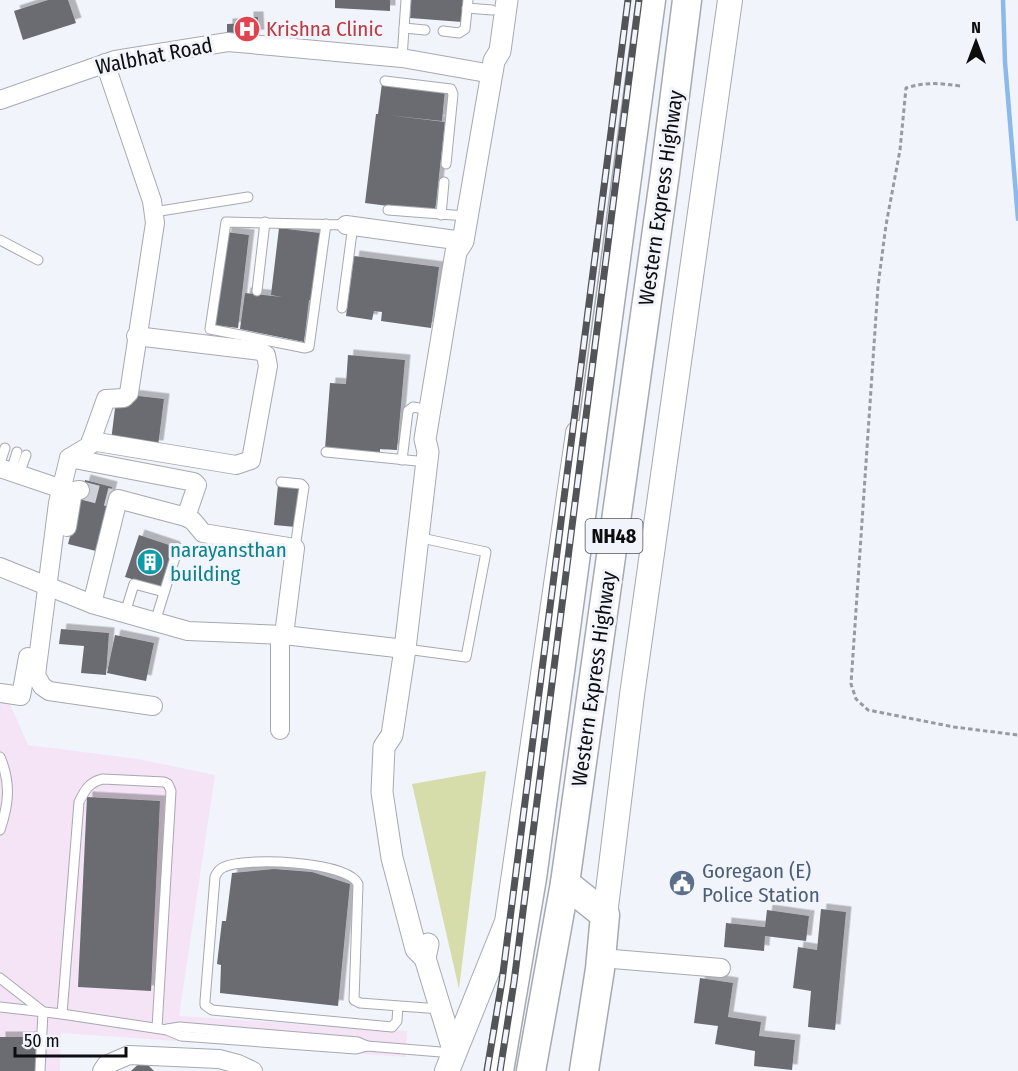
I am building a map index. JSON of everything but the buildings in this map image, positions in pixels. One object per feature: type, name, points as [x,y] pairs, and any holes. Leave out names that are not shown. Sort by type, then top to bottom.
[{"type":"highway","name":"Western Express Highway","points":[[499,1071],[532,878],[651,0]]},
{"type":"highway","name":"Western Express Highway","points":[[531,1071],[566,883],[687,0]]},
{"type":"highway","points":[[566,883],[604,915],[601,958],[584,1071]]},
{"type":"main road","points":[[453,1065],[507,922],[639,0]]},
{"type":"main road","points":[[604,915],[632,695],[730,0]]},
{"type":"street","points":[[453,1065],[425,958],[416,949],[399,857],[384,747],[392,735],[405,649],[427,457],[425,439],[466,252],[463,241],[466,216],[493,68],[500,51],[498,3]]},
{"type":"street","name":"Walbhat Road","points":[[0,99],[115,60],[228,42],[402,58],[441,65],[493,68]]},
{"type":"street","points":[[69,458],[89,446],[106,399],[124,398],[129,393],[155,223],[152,201],[105,63]]},
{"type":"street","points":[[349,225],[463,241]]},
{"type":"street","points":[[427,457],[436,439],[451,316]]},
{"type":"street","points":[[91,441],[236,465],[251,460],[268,366],[266,355],[260,351],[136,336]]},
{"type":"street","points":[[0,693],[21,696],[32,664],[69,458]]},
{"type":"street","points":[[69,458],[196,483],[186,517]]},
{"type":"street","points":[[7,469],[63,500]]},
{"type":"street","points":[[63,500],[73,490],[80,490]]},
{"type":"street","points":[[92,604],[114,498],[186,517],[193,521],[203,533],[295,548],[282,635],[280,730]]},
{"type":"street","points":[[63,500],[67,527]]},
{"type":"street","points":[[0,567],[92,604],[188,631],[282,635],[405,649]]},
{"type":"street","points":[[30,645],[37,680],[50,691],[153,706]]},
{"type":"street","points":[[601,958],[721,968]]},
{"type":"street","points":[[102,1071],[106,1065],[129,1055],[219,1059],[253,1071]]},
{"type":"lane","points":[[402,58],[406,0]]},
{"type":"lane","points":[[443,31],[463,31],[465,29],[468,4],[498,3]]},
{"type":"lane","points":[[404,28],[425,30]]},
{"type":"lane","points":[[439,87],[441,65]]},
{"type":"lane","points":[[385,81],[448,87],[453,94],[446,164]]},
{"type":"lane","points":[[441,215],[444,182]]},
{"type":"lane","points":[[154,212],[248,197]]},
{"type":"lane","points":[[388,210],[466,216]]},
{"type":"lane","points":[[326,224],[309,347],[210,329],[224,224],[228,221],[326,224],[349,225],[342,308]]},
{"type":"lane","points":[[257,291],[265,222]]},
{"type":"lane","points":[[0,240],[38,260]]},
{"type":"lane","points":[[402,460],[408,411],[413,407],[430,410]]},
{"type":"lane","points":[[5,448],[7,469]]},
{"type":"lane","points":[[326,452],[402,460],[427,457]]},
{"type":"lane","points":[[7,469],[21,454]]},
{"type":"lane","points":[[281,482],[301,484],[304,488],[295,548]]},
{"type":"lane","points":[[405,649],[466,657],[486,552],[417,537]]},
{"type":"lane","points":[[155,622],[178,548]]},
{"type":"lane","points":[[125,613],[134,584],[164,592]]},
{"type":"lane","points":[[0,757],[6,771],[4,788],[7,807],[0,830]]},
{"type":"lane","points":[[62,1014],[79,802],[84,791],[95,781],[103,779],[164,782],[168,784],[171,791],[162,1029]]},
{"type":"lane","points":[[398,1006],[397,1021],[392,1027],[208,1008],[205,1001],[217,871],[226,866],[268,862],[319,866],[351,875],[357,884],[354,999],[360,1003],[440,1009]]},
{"type":"lane","points":[[0,978],[43,1012]]},
{"type":"lane","points":[[0,1007],[162,1029],[181,1036],[356,1049],[367,1046],[453,1065]]},
{"type":"lane","points":[[40,1071],[43,1012]]},
{"type":"path","points":[[960,86],[939,83],[906,88],[900,150],[886,225],[878,286],[851,684],[856,699],[868,710],[954,727],[1018,735]]},
{"type":"shaded area","points":[[0,687],[3,688],[28,745],[138,759],[215,775],[179,1016],[407,1031],[406,1057],[61,1033],[60,1071],[0,1071]]},
{"type":"green space","points":[[486,771],[459,989],[412,784]]},
{"type":"waterway","points":[[1003,0],[1005,62],[1018,219]]},
{"type":"tunnel","points":[[80,490],[111,498]]},
{"type":"railway","points":[[487,1071],[502,981],[628,0]]},
{"type":"railway","points":[[500,1071],[514,982],[639,0]]},
{"type":"place","name":"Krishna Clinic","points":[[247,29]]},
{"type":"place","name":"narayansthan building","points":[[150,562]]},
{"type":"place","name":"Goregaon (E) Police Station","points":[[682,883]]}]
